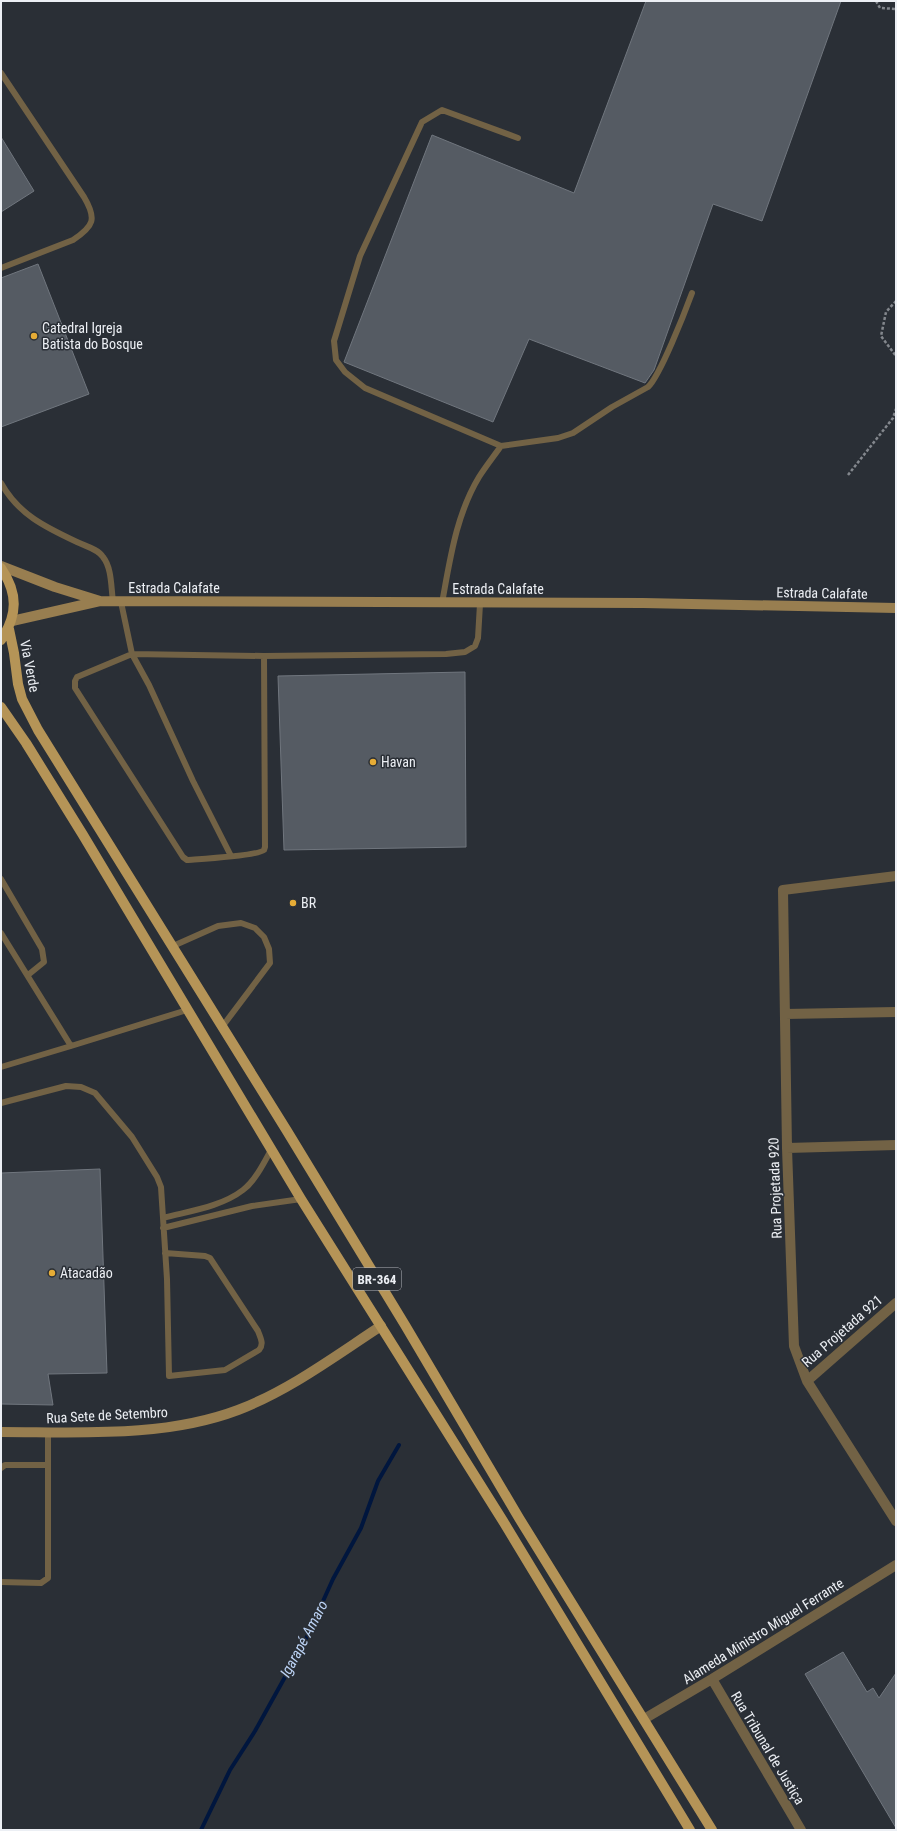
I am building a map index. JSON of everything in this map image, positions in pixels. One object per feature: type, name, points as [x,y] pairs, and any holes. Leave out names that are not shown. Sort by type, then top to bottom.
[{"type":"main road","name":"BR-364","points":[[1,567],[8,578],[13,592],[14,606],[10,625]]},
{"type":"main road","points":[[1,640],[10,625]]},
{"type":"main road","name":"Via Verde","points":[[10,625],[18,684],[22,699],[38,730],[173,946]]},
{"type":"main road","name":"BR-364","points":[[1,707],[26,743],[83,835],[301,1199],[503,1521],[690,1830]]},
{"type":"main road","name":"BR-364","points":[[173,946],[393,1306],[519,1518],[712,1830]]},
{"type":"street","name":"Estrada Calafate","points":[[1,567],[55,587],[100,601],[117,602],[480,604],[643,603],[896,608]]},
{"type":"street","name":"Estrada Calafate","points":[[10,625],[100,601]]},
{"type":"street","name":"Rua Projetada 920","points":[[896,876],[783,890],[787,1148],[794,1346],[806,1381],[896,1520]]},
{"type":"street","points":[[785,1014],[896,1012]]},
{"type":"street","points":[[787,1148],[896,1145]]},
{"type":"street","name":"Rua Projetada 921","points":[[806,1381],[896,1303]]},
{"type":"street","name":"Rua Sete de Setembro","points":[[1,1432],[124,1431],[165,1427],[205,1420],[238,1410],[273,1394],[308,1374],[381,1326]]},
{"type":"street","name":"Alameda Ministro Miguel Ferrante","points":[[644,1719],[712,1680],[896,1565]]},
{"type":"street","name":"Rua Tribunal de Justiça","points":[[712,1680],[801,1830]]},
{"type":"lane","points":[[1,73],[84,197],[92,210],[93,217],[91,225],[73,240],[1,268]]},
{"type":"lane","points":[[518,138],[442,110],[422,122],[360,256],[334,341],[336,360],[345,372],[365,388],[501,446],[558,438],[572,433],[612,407],[652,384],[692,293]]},
{"type":"lane","points":[[442,603],[452,549],[462,513],[479,477],[501,446]]},
{"type":"lane","points":[[1,483],[6,493],[22,511],[42,526],[93,549],[103,556],[108,567],[132,654],[149,685],[193,781],[231,856]]},
{"type":"lane","points":[[264,656],[264,850],[259,853],[187,860],[183,857],[75,688],[75,681],[77,677],[132,654],[264,656],[446,654],[465,652],[475,646],[478,638],[480,604]]},
{"type":"lane","points":[[1,879],[42,949],[44,962],[28,975]]},
{"type":"lane","points":[[173,946],[218,926],[241,923],[255,928],[264,937],[269,949],[270,963],[222,1026]]},
{"type":"lane","points":[[1,933],[71,1046]]},
{"type":"lane","points":[[1,1067],[187,1010]]},
{"type":"lane","points":[[1,1103],[66,1086],[81,1087],[96,1093],[132,1137],[157,1177],[161,1186],[166,1253],[169,1376],[225,1370],[259,1350],[262,1346],[262,1340],[258,1331],[210,1258],[205,1256],[166,1253]]},
{"type":"lane","points":[[163,1218],[218,1204],[244,1190],[272,1150]]},
{"type":"lane","points":[[163,1228],[252,1206],[301,1199]]},
{"type":"lane","points":[[1,1582],[41,1583],[48,1578],[48,1432]]},
{"type":"lane","points":[[1,1468],[5,1465],[48,1465]]},
{"type":"path","points":[[876,1],[880,8],[896,9]]},
{"type":"path","points":[[896,301],[886,312],[881,336],[896,356]]},
{"type":"path","points":[[848,476],[893,418],[896,409]]},
{"type":"building","points":[[646,1],[841,1],[762,221],[713,204],[654,370],[645,383],[529,339],[493,422],[344,362],[432,135],[574,193]]},
{"type":"building","points":[[1,137],[34,191],[1,212]]},
{"type":"building","name":"Catedral Igreja Batista do Bosque","points":[[38,264],[89,394],[1,427],[1,278]]},
{"type":"building","name":"Havan","points":[[465,672],[466,847],[284,850],[278,676]]},
{"type":"building","name":"Atacadão","points":[[100,1169],[107,1373],[48,1374],[53,1405],[1,1404],[1,1173]]},
{"type":"building","points":[[843,1652],[867,1692],[873,1688],[879,1698],[896,1673],[896,1828],[805,1674]]},
{"type":"waterway","name":"Igarapé Amaro","points":[[201,1830],[230,1770],[255,1731],[305,1641],[333,1579],[361,1528],[378,1481],[399,1445]]},
{"type":"place","name":"Catedral Igreja Batista do Bosque","points":[[34,336]]},
{"type":"place","name":"Havan","points":[[373,762]]},
{"type":"place","name":"BR","points":[[293,903]]},
{"type":"place","name":"Atacadão","points":[[52,1273]]}]
